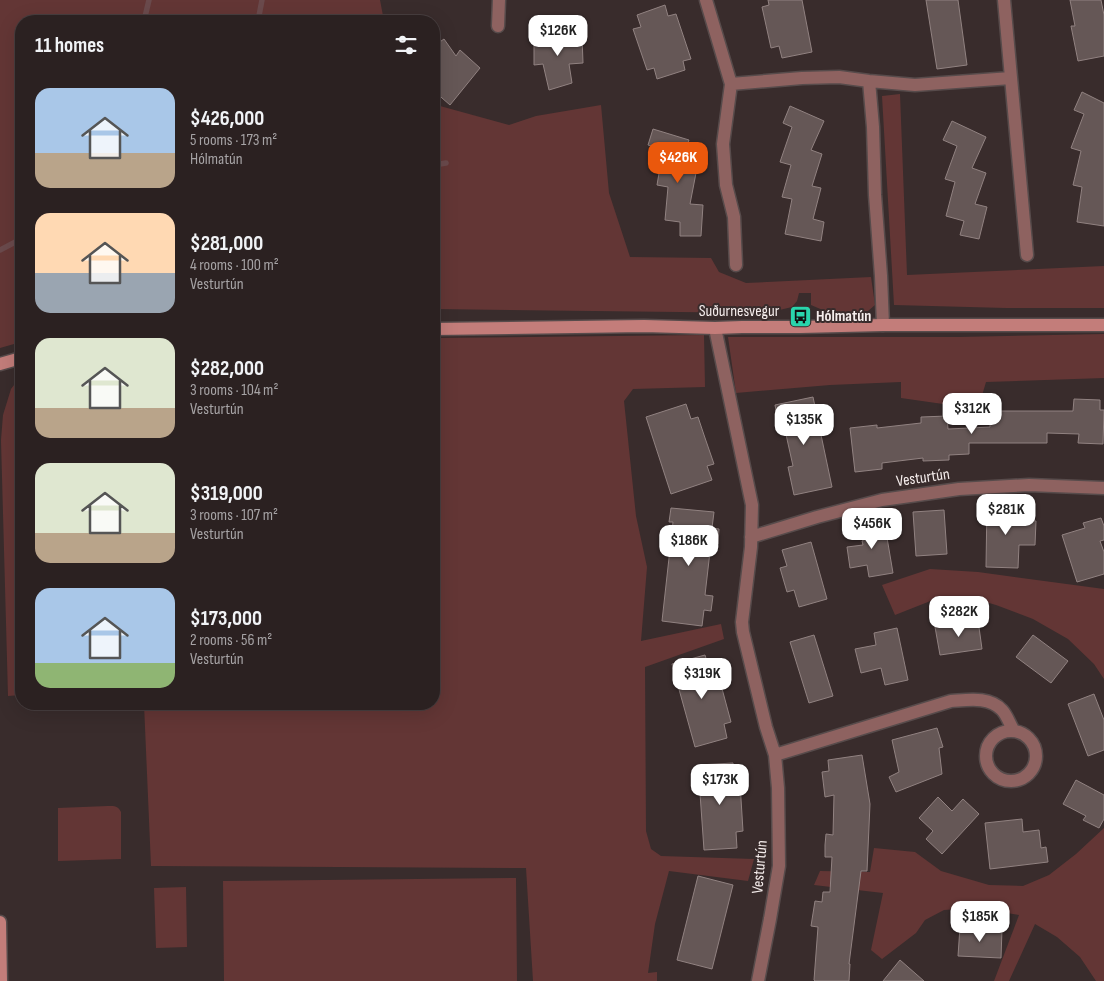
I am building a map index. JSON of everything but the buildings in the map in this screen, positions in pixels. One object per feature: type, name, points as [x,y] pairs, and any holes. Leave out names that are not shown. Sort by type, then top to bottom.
[{"type":"street","points":[[498,0],[498,26]]},
{"type":"street","points":[[706,0],[731,84],[723,144],[726,186],[734,217],[736,265]]},
{"type":"street","points":[[1004,0],[1027,255]]},
{"type":"street","points":[[731,84],[839,77],[915,85],[1011,78]]},
{"type":"street","points":[[868,81],[873,127],[883,325]]},
{"type":"street","name":"Suðurnesvegur","points":[[440,329],[644,326],[800,328],[883,325],[1104,325]]},
{"type":"street","name":"Vesturtún","points":[[715,328],[752,505],[751,537],[742,622],[766,727],[775,755],[778,788],[779,866],[758,981]]},
{"type":"street","points":[[0,364],[15,360]]},
{"type":"street","name":"Vesturtún","points":[[751,537],[816,517],[882,500],[959,489],[1029,485],[1104,488]]},
{"type":"street","points":[[775,755],[952,701],[975,700],[989,702],[1002,710],[1014,731],[1028,737],[1036,751],[1037,759],[1030,773],[1017,781],[1009,782],[994,776],[986,762],[986,754],[992,739],[998,734],[1014,731]]},
{"type":"street","points":[[0,922],[1,981]]},
{"type":"shaded area","points":[[0,0],[380,0],[383,15],[15,15],[15,344],[0,348]]},
{"type":"shaded area","points":[[900,94],[907,275],[1104,266],[1104,308],[894,305],[882,96]]},
{"type":"shaded area","points":[[601,105],[609,193],[630,257],[711,258],[719,272],[746,283],[871,277],[875,305],[868,311],[855,313],[825,311],[811,305],[811,293],[799,293],[797,301],[792,307],[767,313],[440,309],[440,106],[509,125],[536,116]]},
{"type":"shaded area","points":[[1104,334],[1104,378],[986,382],[978,409],[901,398],[901,382],[830,385],[736,393],[728,337],[959,337]]},
{"type":"shaded area","points":[[704,335],[705,387],[633,389],[624,401],[636,516],[647,567],[641,641],[721,624],[724,639],[645,667],[646,831],[651,849],[661,856],[754,859],[748,881],[669,871],[655,924],[648,973],[657,972],[657,981],[533,981],[526,868],[151,866],[144,710],[440,710],[440,338]]},
{"type":"shaded area","points":[[15,384],[15,695],[8,696],[1,440],[3,415],[11,389]]},
{"type":"shaded area","points":[[930,569],[978,572],[1104,589],[1104,679],[1094,664],[1068,639],[1033,619],[996,605],[972,598],[933,600],[895,615],[882,585]]},
{"type":"shaded area","points":[[116,807],[121,812],[121,859],[58,861],[58,808]]},
{"type":"shaded area","points":[[1104,828],[1104,981],[1096,981],[1080,957],[1057,937],[1035,924],[1009,981],[994,981],[1019,915],[974,908],[944,910],[925,920],[916,933],[882,959],[871,950],[883,893],[814,885],[820,871],[870,872],[874,848],[915,852],[941,871],[989,885],[1023,886],[1049,875],[1076,854]]},
{"type":"shaded area","points":[[516,878],[517,981],[224,981],[223,881]]},
{"type":"shaded area","points":[[186,887],[187,947],[156,948],[154,888]]},
{"type":"waterway","points":[[145,15],[149,0]]},
{"type":"waterway","points":[[259,15],[262,0]]},
{"type":"waterway","points":[[440,164],[446,163]]},
{"type":"waterway","points":[[0,250],[15,242]]},
{"type":"place","name":"Hólmatún","points":[[800,316]]}]
